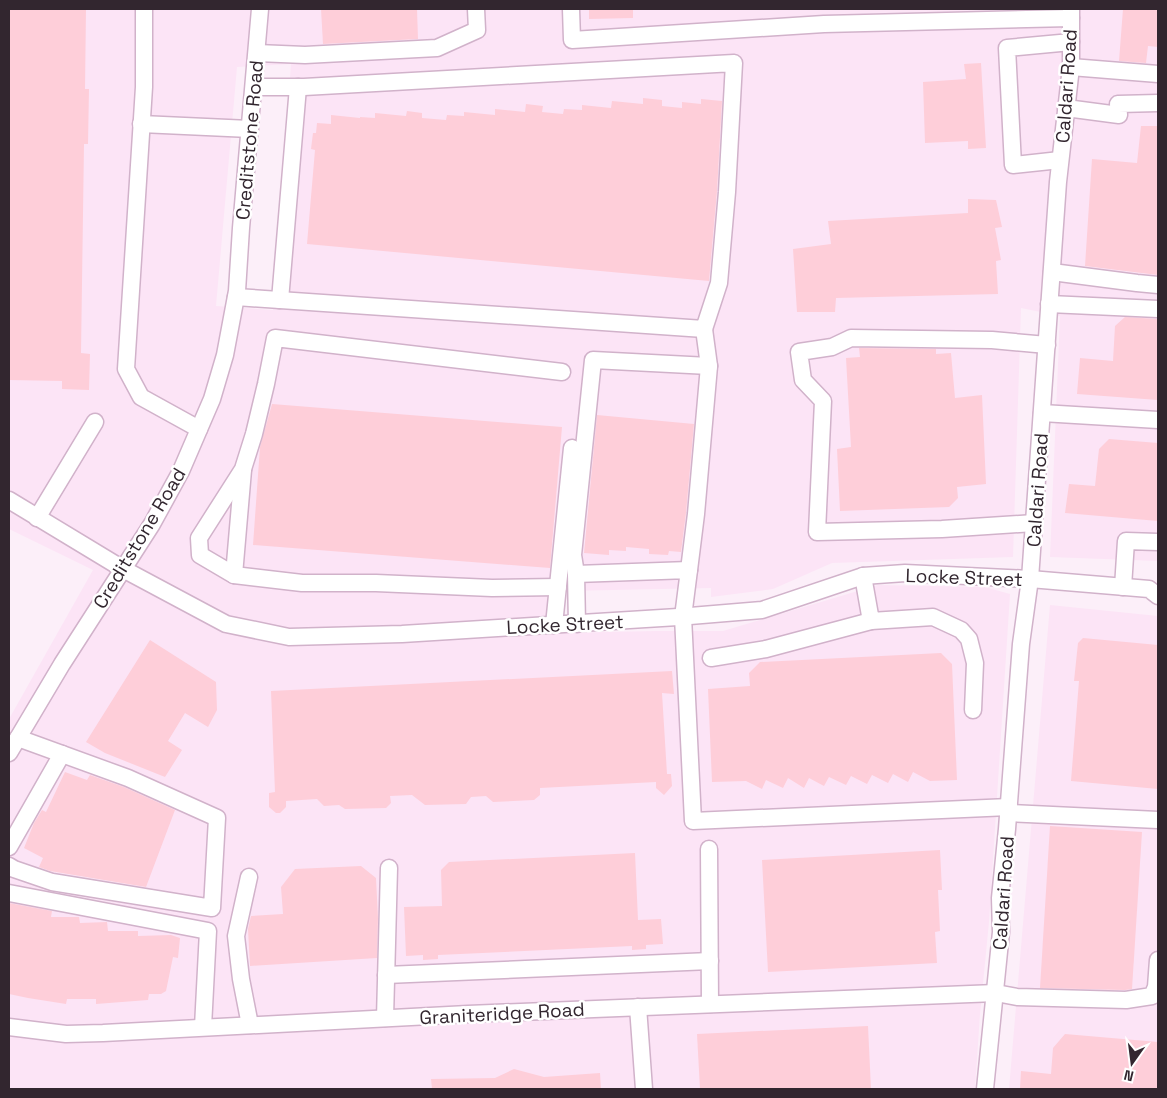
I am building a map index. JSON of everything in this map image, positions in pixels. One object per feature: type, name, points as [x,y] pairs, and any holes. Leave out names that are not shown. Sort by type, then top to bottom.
[{"type":"street","points":[[144,9],[144,87],[126,368],[141,397],[199,429]]},
{"type":"street","name":"Creditstone Road","points":[[9,753],[62,664],[152,524],[181,471],[212,399],[225,355],[236,297],[260,9]]},
{"type":"street","points":[[257,53],[305,55],[437,48],[477,30],[476,9]]},
{"type":"street","points":[[571,9],[572,40],[824,24],[1071,13]]},
{"type":"street","name":"Caldari Road","points":[[985,1089],[1001,932],[1000,898],[1009,810],[1021,644],[1030,579],[1060,160],[1071,67],[1071,13]]},
{"type":"street","points":[[1060,160],[1013,165],[1007,48],[1071,42]]},
{"type":"street","points":[[254,87],[298,87],[734,63],[727,192],[719,283],[704,330],[709,366],[696,514],[683,617],[693,821],[1009,810],[1158,820]]},
{"type":"street","points":[[1071,67],[1158,74]]},
{"type":"street","points":[[280,300],[298,87]]},
{"type":"street","points":[[1066,108],[1119,115],[1118,104],[1158,104]]},
{"type":"street","points":[[141,124],[250,129]]},
{"type":"street","points":[[1052,272],[1158,285]]},
{"type":"street","points":[[236,297],[704,330]]},
{"type":"street","points":[[1049,304],[1158,309]]},
{"type":"street","points":[[234,575],[243,469],[254,434],[275,338],[562,372]]},
{"type":"street","points":[[1034,523],[942,529],[817,532],[823,401],[803,380],[799,352],[832,347],[851,338],[992,340],[1046,345]]},
{"type":"street","points":[[577,624],[576,574],[573,556],[592,360],[709,366]]},
{"type":"street","points":[[1042,413],[1158,420]]},
{"type":"street","points":[[37,518],[95,422]]},
{"type":"street","points":[[554,625],[572,448]]},
{"type":"street","points":[[243,469],[199,538],[200,555],[234,575],[302,583],[376,583],[492,588],[558,586]]},
{"type":"street","name":"Locke Street","points":[[9,500],[123,570],[226,624],[289,637],[402,634],[683,617],[762,610],[863,576],[905,573],[1030,579],[1155,589]]},
{"type":"street","points":[[1123,587],[1126,541],[1158,542]]},
{"type":"street","points":[[576,574],[689,570]]},
{"type":"street","points":[[863,576],[871,621]]},
{"type":"street","points":[[711,658],[766,649],[871,621],[933,617],[961,630],[970,640],[975,663],[973,710]]},
{"type":"street","points":[[9,866],[52,882],[212,908],[217,818],[128,778],[18,738]]},
{"type":"street","points":[[9,847],[62,754]]},
{"type":"street","points":[[709,848],[710,1004]]},
{"type":"street","points":[[385,1018],[390,868]]},
{"type":"street","points":[[249,877],[236,936],[241,979],[250,1025]]},
{"type":"street","points":[[9,892],[208,931],[203,1027]]},
{"type":"street","name":"Graniteridge Road","points":[[9,1028],[66,1034],[385,1018],[996,993],[1017,997],[1126,1000],[1152,996],[1156,987],[1158,960]]},
{"type":"street","points":[[386,975],[710,961]]},
{"type":"street","points":[[638,1007],[644,1089]]},
{"type":"shaded area","points":[[9,9],[1158,9],[1158,561],[1050,557],[1060,316],[1021,308],[1013,557],[832,563],[773,589],[711,597],[711,588],[564,591],[561,633],[723,631],[878,585],[985,587],[1010,594],[989,922],[975,1089],[9,1089],[9,719],[93,570],[9,529]],"holes":[[[291,64],[273,310],[216,306],[237,67]]]},
{"type":"shaded area","points":[[1050,605],[1158,616],[1158,1089],[1009,1089]]},
{"type":"building","points":[[9,9],[86,9],[85,89],[89,89],[88,144],[84,144],[81,353],[90,354],[89,390],[62,389],[62,381],[9,380]]},
{"type":"building","points":[[321,9],[417,9],[418,39],[323,44]]},
{"type":"building","points":[[589,9],[633,9],[633,18],[589,19]]},
{"type":"building","points":[[1123,9],[1158,9],[1158,47],[1148,46],[1146,63],[1119,61]]},
{"type":"building","points":[[981,63],[986,148],[968,149],[968,141],[925,143],[923,82],[966,79],[964,64]]},
{"type":"building","points":[[643,98],[662,100],[662,106],[682,108],[682,102],[701,104],[701,99],[722,101],[709,281],[307,244],[315,150],[311,149],[313,133],[316,133],[317,123],[331,124],[331,115],[375,118],[375,113],[406,116],[407,111],[422,113],[422,118],[446,120],[447,115],[464,116],[464,112],[495,115],[495,109],[525,112],[526,104],[543,106],[542,112],[563,114],[564,109],[582,110],[582,105],[611,108],[612,101],[643,104]]},
{"type":"building","points":[[1141,126],[1158,126],[1158,275],[1085,266],[1092,159],[1137,163]]},
{"type":"building","points":[[968,199],[996,200],[1002,227],[995,228],[1001,260],[996,261],[998,294],[836,298],[835,312],[797,312],[793,249],[831,244],[828,221],[968,213]]},
{"type":"building","points":[[1125,317],[1158,319],[1158,400],[1077,394],[1080,358],[1113,361],[1115,326]]},
{"type":"building","points":[[859,348],[936,349],[936,354],[951,353],[955,398],[982,395],[986,484],[957,487],[958,498],[949,507],[840,511],[837,449],[851,447],[846,358],[860,357]]},
{"type":"building","points":[[272,404],[562,427],[550,568],[253,545],[260,447]]},
{"type":"building","points":[[597,415],[694,424],[681,552],[669,551],[668,555],[649,554],[649,549],[626,547],[626,551],[609,550],[609,555],[584,553]]},
{"type":"building","points":[[1109,439],[1158,443],[1158,521],[1065,513],[1069,484],[1095,486],[1099,449]]},
{"type":"building","points":[[1083,638],[1158,645],[1158,789],[1071,781],[1079,681],[1074,681],[1078,643]]},
{"type":"building","points":[[150,640],[216,682],[217,710],[208,727],[185,713],[168,741],[182,750],[165,777],[105,753],[86,742]]},
{"type":"building","points":[[941,653],[952,664],[957,780],[930,781],[913,772],[908,782],[893,774],[888,783],[872,775],[867,784],[851,776],[846,785],[829,777],[824,786],[809,778],[804,788],[788,778],[783,788],[766,780],[762,789],[746,781],[712,782],[708,689],[750,686],[749,673],[760,662]]},
{"type":"building","points":[[672,671],[674,694],[662,693],[667,774],[671,774],[672,786],[664,795],[656,788],[656,782],[540,788],[540,795],[534,800],[493,802],[486,796],[471,797],[466,804],[425,805],[412,795],[390,796],[391,803],[386,808],[345,809],[339,805],[324,806],[317,799],[286,801],[286,807],[280,813],[276,813],[269,807],[269,793],[275,792],[271,691]]},
{"type":"building","points":[[65,772],[87,780],[90,775],[124,787],[175,810],[146,887],[50,871],[39,867],[43,858],[24,848],[34,823],[42,810],[46,812]]},
{"type":"building","points":[[1050,826],[1142,832],[1132,989],[1040,988]]},
{"type":"building","points":[[940,850],[942,890],[938,890],[940,931],[935,932],[937,963],[768,972],[762,860]]},
{"type":"building","points":[[635,853],[638,920],[661,919],[663,944],[646,945],[646,949],[632,950],[632,946],[438,955],[438,959],[423,960],[423,955],[406,956],[404,907],[442,906],[441,870],[449,862]]},
{"type":"building","points":[[361,866],[376,878],[377,958],[250,966],[248,929],[251,916],[283,914],[281,887],[295,869]]},
{"type":"building","points":[[9,903],[52,911],[51,917],[79,917],[80,923],[107,922],[108,931],[138,931],[138,936],[171,935],[180,938],[178,958],[173,957],[166,991],[161,994],[149,994],[148,1000],[96,1004],[96,999],[67,999],[66,1004],[9,994]]},
{"type":"building","points":[[868,1026],[871,1089],[700,1089],[697,1034]]},
{"type":"building","points":[[1065,1034],[1158,1042],[1158,1089],[1020,1089],[1021,1071],[1051,1074],[1053,1048]]},
{"type":"building","points":[[514,1069],[544,1077],[600,1073],[601,1089],[432,1089],[431,1079],[495,1078]]}]
